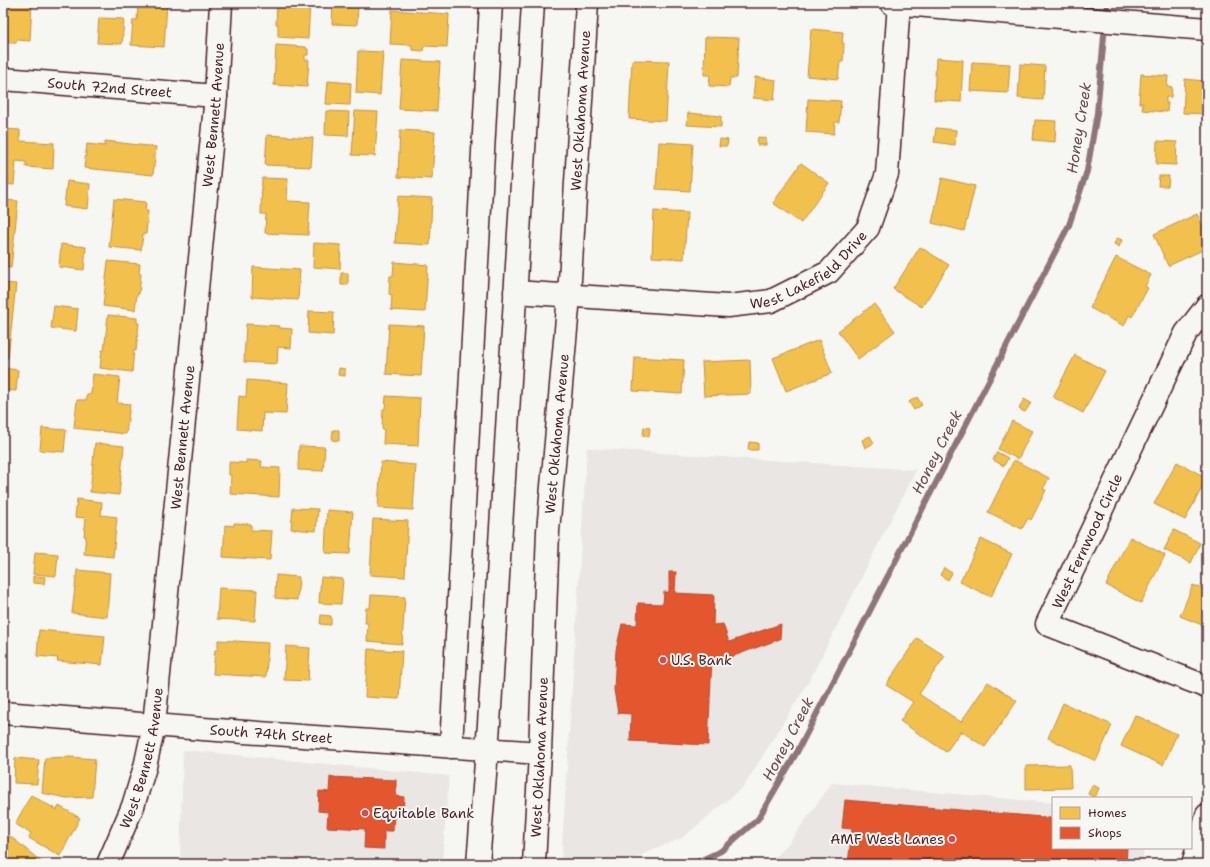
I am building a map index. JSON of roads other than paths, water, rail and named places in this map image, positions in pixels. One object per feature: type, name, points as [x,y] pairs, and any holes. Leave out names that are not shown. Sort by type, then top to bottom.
[{"type":"street","name":"West Bennett Avenue","points":[[108,864],[133,806],[145,767],[154,725],[216,96],[221,3]]},
{"type":"street","points":[[451,747],[491,3]]},
{"type":"street","points":[[478,858],[487,750],[533,3]]},
{"type":"street","name":"West Oklahoma Avenue","points":[[534,864],[540,753],[548,531],[569,296],[587,3]]},
{"type":"street","points":[[896,3],[1207,28]]},
{"type":"street","name":"West Lakefield Drive","points":[[515,292],[728,306],[771,301],[829,272],[868,228],[887,174],[896,3]]},
{"type":"street","name":"South 72nd Street","points":[[3,79],[216,96]]},
{"type":"street","name":"West Fernwood Circle","points":[[1207,306],[1186,333],[1047,624],[1207,687]]},
{"type":"street","name":"South 74th Street","points":[[3,713],[540,753]]},
{"type":"street","points":[[1193,864],[1207,814]]},
{"type":"waterway","name":"Honey Creek","points":[[693,864],[721,851],[758,819],[797,752],[1069,225],[1087,171],[1097,113],[1107,3]]},
{"type":"place","name":"U.S. Bank","points":[[663,660]]},
{"type":"place","name":"Equitable Bank","points":[[365,813]]},
{"type":"place","name":"AMF West Lanes","points":[[952,839]]}]
